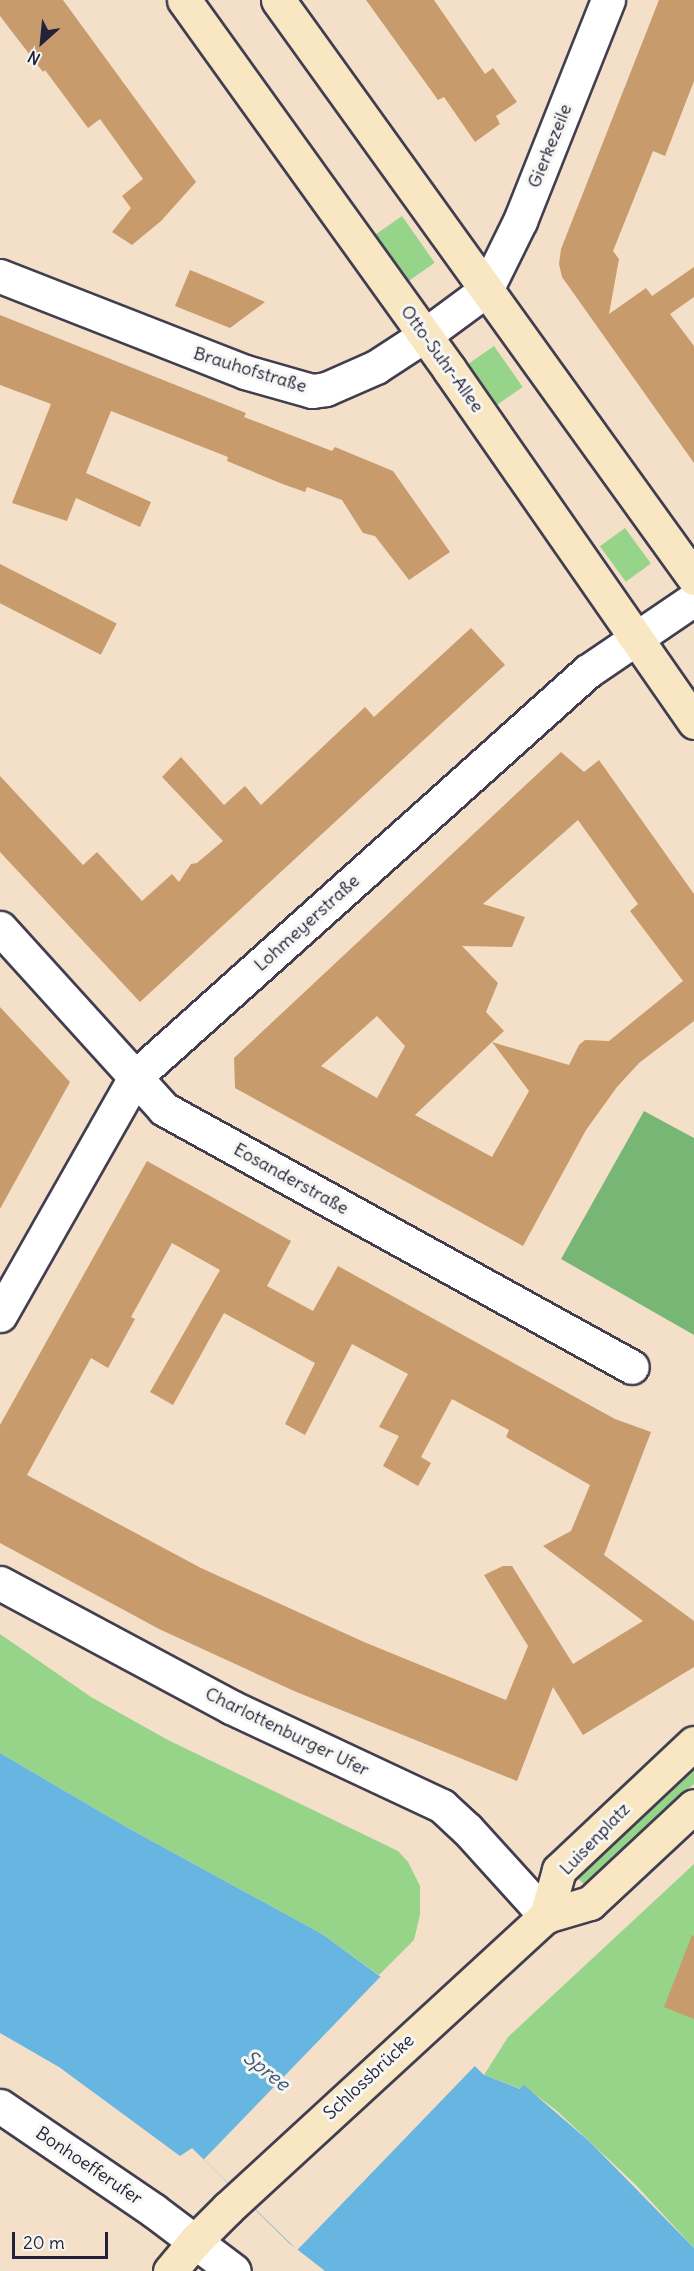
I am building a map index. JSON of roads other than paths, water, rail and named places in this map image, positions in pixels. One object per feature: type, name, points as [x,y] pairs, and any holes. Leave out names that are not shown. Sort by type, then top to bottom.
[{"type":"main road","name":"Otto-Suhr-Allee","points":[[184,0],[425,335],[638,638],[694,722]]},
{"type":"main road","points":[[278,0],[694,578]]},
{"type":"main road","name":"Luisenplatz","points":[[546,1916],[560,1870],[694,1743]]},
{"type":"main road","points":[[546,1916],[590,1903],[694,1806]]},
{"type":"main road","name":"Schlossbrücke","points":[[170,2271],[195,2241],[241,2196],[546,1916]]},
{"type":"street","name":"Gierkezeile","points":[[486,290],[520,221],[608,0]]},
{"type":"street","name":"Brauhofstraße","points":[[0,276],[244,372],[312,391],[326,389],[376,367],[425,335],[486,290]]},
{"type":"street","name":"Lohmeyerstraße","points":[[0,1315],[135,1077],[588,671],[694,599]]},
{"type":"street","name":"Eosanderstraße","points":[[0,928],[164,1109],[632,1368]]},
{"type":"street","name":"Charlottenburger Ufer","points":[[0,1583],[231,1707],[442,1806],[467,1828],[546,1916]]},
{"type":"street","name":"Bonhoefferufer","points":[[0,2106],[195,2241],[234,2271]]},
{"type":"water","name":"Spree","points":[[0,1753],[128,1828],[322,1934],[392,1985],[484,2075],[520,2089],[524,2085],[590,2142],[694,2248],[694,2271],[325,2271],[289,2243],[192,2148],[180,2156],[59,2067],[0,2033]]}]
